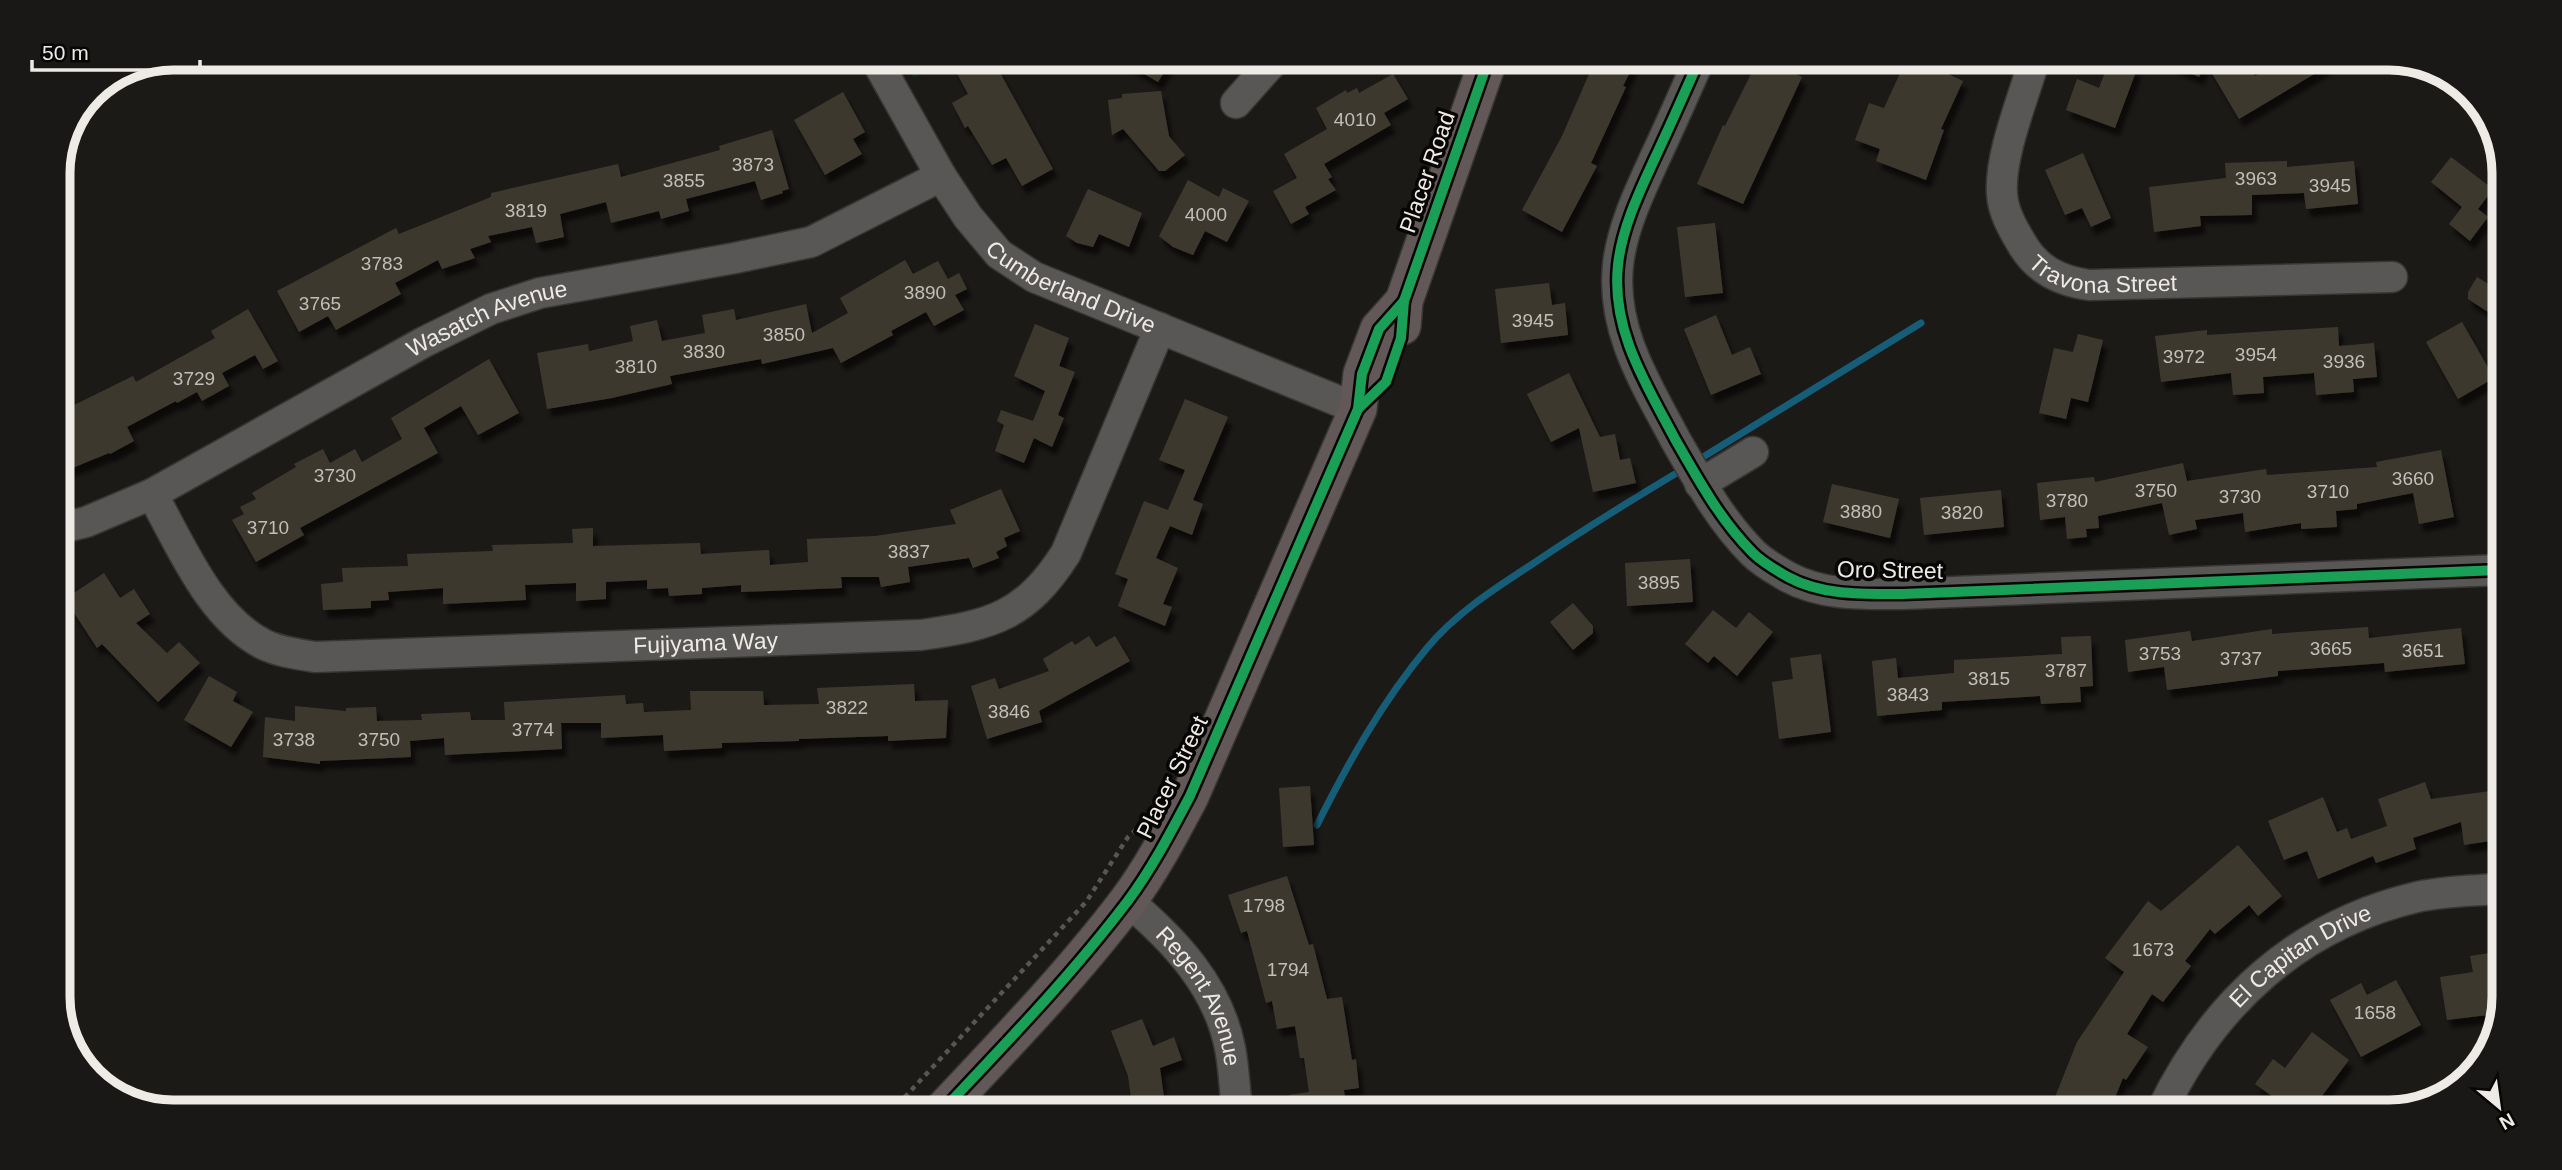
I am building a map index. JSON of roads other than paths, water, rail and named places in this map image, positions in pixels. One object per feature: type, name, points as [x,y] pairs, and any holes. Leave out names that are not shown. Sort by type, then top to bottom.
[{"type":"main road","name":"Placer Road","points":[[1358,409],[1386,382],[1401,338],[1404,301],[1485,70]]},
{"type":"main road","name":"Placer Street","points":[[952,1100],[1013,1036],[1128,901],[1164,844],[1190,796],[1358,409]]},
{"type":"street","name":"Cumberland Drive","points":[[882,70],[941,176],[982,236],[999,254],[1017,267],[1034,277],[1358,409]]},
{"type":"street","points":[[1236,103],[1265,70]]},
{"type":"street","name":"Oro Street","points":[[1695,70],[1633,209],[1621,248],[1617,280],[1619,311],[1635,362],[1700,484],[1727,524],[1755,555],[1791,578],[1814,587],[1847,593],[1903,594],[2492,570]]},
{"type":"street","name":"Travona Street","points":[[2031,70],[2005,160],[2001,193],[2003,206],[2017,235],[2035,262],[2059,279],[2089,285],[2392,277]]},
{"type":"street","name":"Wasatch Avenue","points":[[70,526],[152,494],[424,342],[491,309],[540,293],[811,242],[941,176]]},
{"type":"street","name":"Fujiyama Way","points":[[152,494],[219,609],[247,635],[265,645],[292,654],[315,657],[921,635],[967,629],[1015,609],[1043,583],[1061,561],[1072,541],[1160,328]]},
{"type":"street","points":[[1700,484],[1753,452]]},
{"type":"street","name":"El Capitan Drive","points":[[2167,1100],[2211,1028],[2266,970],[2291,951],[2333,927],[2387,905],[2420,896],[2492,889]]},
{"type":"street","name":"Regent Avenue","points":[[1128,901],[1160,928],[1187,959],[1209,991],[1224,1025],[1230,1048],[1236,1100]]},
{"type":"waterway","points":[[1695,462],[1921,323]]},
{"type":"waterway","points":[[1317,825],[1381,711],[1427,648],[1450,624],[1503,583],[1685,468]]}]
